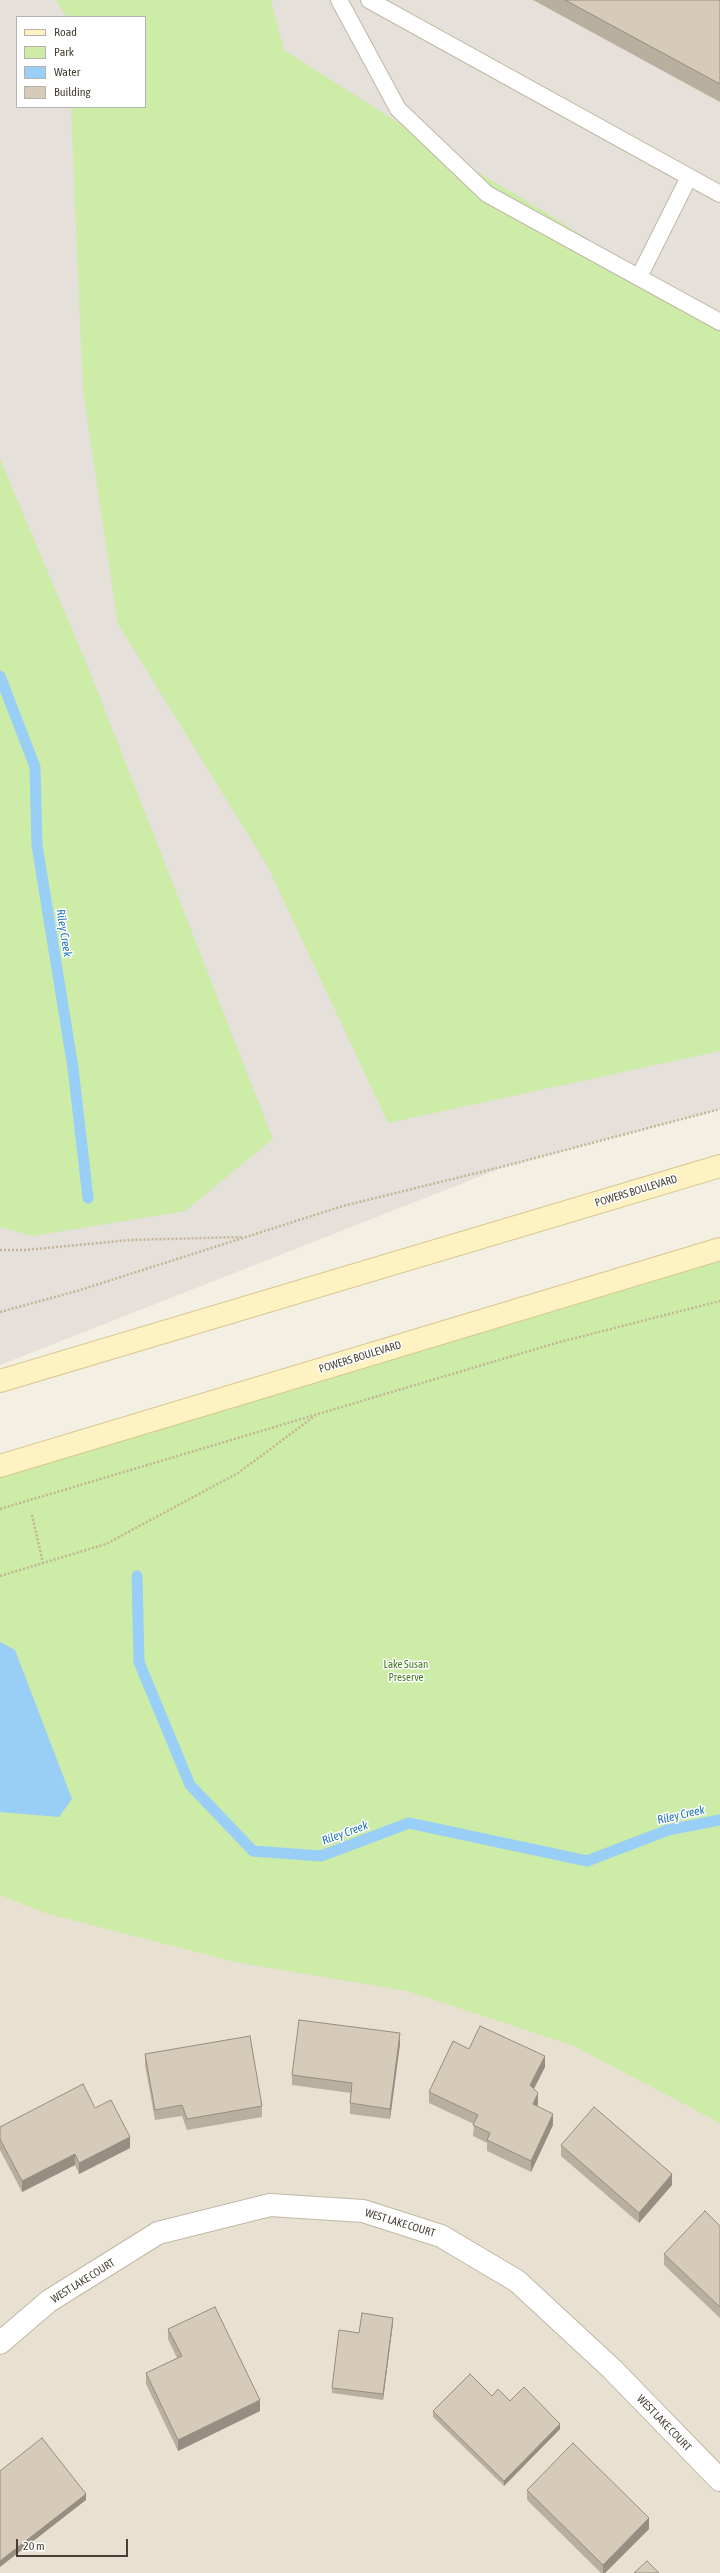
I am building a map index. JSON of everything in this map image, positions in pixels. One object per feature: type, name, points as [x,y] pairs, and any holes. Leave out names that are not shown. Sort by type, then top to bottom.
[{"type":"main road","name":"POWERS BOULEVARD","points":[[0,1382],[720,1166]]},
{"type":"main road","name":"POWERS BOULEVARD","points":[[0,1466],[720,1249]]},
{"type":"street","name":"WEST LAKE COURT","points":[[0,2343],[49,2301],[158,2233],[270,2205],[363,2211],[441,2236],[517,2281],[612,2369],[720,2480]]},
{"type":"lane","points":[[338,0],[398,109],[487,194],[720,322]]},
{"type":"lane","points":[[369,0],[720,194]]},
{"type":"lane","points":[[639,277],[689,177]]},
{"type":"path","points":[[0,1312],[76,1291],[343,1206],[509,1165],[720,1109]]},
{"type":"path","points":[[0,1250],[25,1250],[130,1240],[244,1237]]},
{"type":"path","points":[[0,1509],[556,1343],[720,1301]]},
{"type":"path","points":[[0,1576],[106,1544],[238,1473],[318,1414]]},
{"type":"path","points":[[32,1515],[43,1563]]},
{"type":"shaded area","points":[[0,0],[720,0],[720,1109],[509,1165],[0,1365]]},
{"type":"shaded area","points":[[0,1565],[720,2026],[720,2573],[0,2573]]},
{"type":"green space","points":[[56,0],[271,0],[284,50],[446,153],[548,214],[720,323],[720,1051],[388,1123],[268,867],[118,624],[83,391],[71,108],[146,108],[146,16],[66,16]]},
{"type":"green space","points":[[0,459],[88,667],[273,1139],[185,1211],[32,1236],[0,1227]]},
{"type":"green space","name":"Lake Susan Preserve","points":[[720,1249],[720,2123],[574,2046],[407,1991],[235,1962],[45,1913],[0,1895],[0,1466]]},
{"type":"water","points":[[0,1642],[15,1650],[72,1799],[59,1817],[0,1812]]},
{"type":"building","points":[[565,0],[720,0],[720,84]]},
{"type":"building","points":[[299,2020],[400,2033],[390,2109],[350,2103],[352,2083],[292,2075]]},
{"type":"building","points":[[480,2026],[545,2056],[530,2085],[538,2093],[533,2104],[553,2114],[531,2161],[487,2140],[490,2133],[473,2125],[478,2115],[429,2092],[453,2041],[469,2049]]},
{"type":"building","points":[[250,2036],[262,2106],[187,2119],[182,2105],[155,2110],[145,2054]]},
{"type":"building","points":[[83,2084],[95,2108],[111,2100],[130,2137],[79,2163],[75,2154],[22,2181],[0,2139],[0,2127]]},
{"type":"building","points":[[594,2107],[672,2174],[639,2213],[561,2145]]},
{"type":"building","points":[[705,2211],[720,2226],[720,2307],[664,2254]]},
{"type":"building","points":[[215,2307],[260,2400],[178,2440],[146,2373],[182,2356],[168,2329]]},
{"type":"building","points":[[362,2313],[393,2318],[383,2394],[332,2388],[339,2330],[359,2333]]},
{"type":"building","points":[[470,2374],[492,2396],[498,2389],[510,2401],[524,2387],[560,2424],[504,2481],[433,2411]]},
{"type":"building","points":[[42,2438],[86,2494],[0,2561],[0,2471]]},
{"type":"building","points":[[573,2443],[649,2518],[603,2565],[527,2490]]},
{"type":"building","points":[[647,2561],[659,2573],[634,2573]]},
{"type":"waterway","name":"Riley Creek","points":[[0,676],[35,767],[37,845],[73,1068],[88,1198]]},
{"type":"waterway","name":"Riley Creek","points":[[137,1576],[139,1662],[190,1785],[253,1851],[321,1856],[409,1823],[587,1861],[668,1830],[720,1820]]}]
